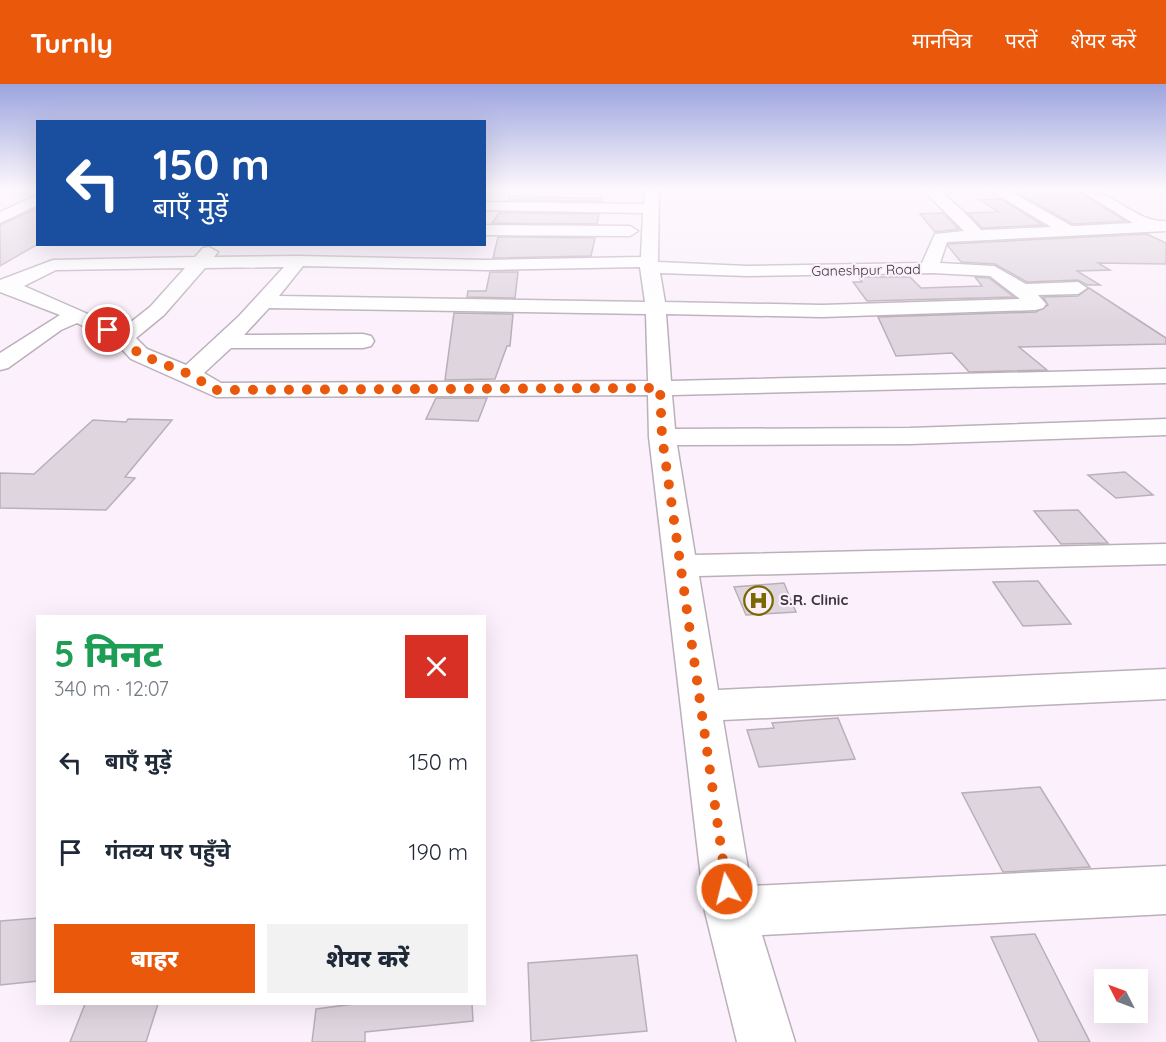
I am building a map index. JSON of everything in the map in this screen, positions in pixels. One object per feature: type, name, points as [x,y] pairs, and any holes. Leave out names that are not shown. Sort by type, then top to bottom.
[{"type":"street","points":[[53,265],[298,261],[487,265],[647,233]]},
{"type":"street","points":[[650,233],[662,437],[700,706],[730,912],[766,1042]]},
{"type":"street","name":"Ganeshpur Road","points":[[652,233],[747,271],[933,268],[931,262],[941,237],[1033,233]]},
{"type":"street","points":[[973,233],[977,237]]},
{"type":"street","points":[[124,338],[158,311],[199,262],[216,246]]},
{"type":"street","points":[[263,261],[276,246]]},
{"type":"street","points":[[340,262],[355,246]]},
{"type":"street","points":[[4,286],[53,265],[76,250]]},
{"type":"street","points":[[189,374],[228,342],[266,302],[298,261]]},
{"type":"street","points":[[266,302],[822,311],[1036,304],[1022,290],[994,271],[933,268]]},
{"type":"street","points":[[4,286],[76,315],[124,338],[139,354],[189,374],[216,390],[660,388],[1166,376]]},
{"type":"street","points":[[1022,290],[1078,288]]},
{"type":"street","points":[[0,363],[54,326],[76,315]]},
{"type":"street","points":[[228,342],[363,340]]},
{"type":"street","points":[[662,437],[910,436],[1166,427]]},
{"type":"street","points":[[680,566],[1166,554]]},
{"type":"street","points":[[700,706],[1166,684]]},
{"type":"street","points":[[730,912],[1166,890]]},
{"type":"building","points":[[0,233],[36,233],[36,245],[0,266]]},
{"type":"building","points":[[1147,234],[1166,243],[1166,264],[1098,263],[1110,270],[1077,271],[1100,285],[1087,285],[1078,280],[1027,282],[995,264],[961,262],[948,246],[949,244]]},
{"type":"building","points":[[498,237],[595,238],[591,256],[493,258]]},
{"type":"building","points":[[490,272],[518,272],[515,298],[467,297],[468,291],[486,291]]},
{"type":"building","points":[[859,277],[910,277],[921,288],[982,286],[975,277],[989,278],[1014,297],[867,301],[853,282],[862,282]]},
{"type":"building","points":[[1089,288],[1166,338],[1166,344],[1019,347],[1047,370],[969,372],[952,353],[896,356],[878,317],[1036,312],[1048,305],[1043,297],[1078,296]]},
{"type":"building","points":[[454,313],[513,314],[510,346],[507,346],[495,379],[445,380]]},
{"type":"building","points":[[436,398],[487,398],[478,421],[426,419]]},
{"type":"building","points":[[128,419],[172,420],[125,477],[135,478],[106,510],[0,508],[0,473],[34,474],[93,420],[126,422]]},
{"type":"building","points":[[1125,472],[1153,495],[1116,498],[1088,475]]},
{"type":"building","points":[[1078,510],[1108,543],[1061,544],[1034,511]]},
{"type":"building","points":[[1038,581],[1071,624],[1023,626],[993,582]]},
{"type":"building","points":[[784,583],[796,612],[746,615],[734,587]]},
{"type":"building","points":[[838,718],[855,759],[759,767],[747,730],[774,728],[772,723]]},
{"type":"building","points":[[1040,787],[1090,867],[1003,872],[962,793]]},
{"type":"building","points":[[36,918],[36,981],[0,985],[0,921]]},
{"type":"building","points":[[1035,934],[1090,1042],[1039,1042],[991,937]]},
{"type":"building","points":[[637,955],[647,1031],[531,1041],[528,963]]},
{"type":"building","points":[[85,1005],[158,1005],[146,1042],[70,1042]]},
{"type":"building","points":[[346,1005],[472,1005],[473,1021],[365,1032],[365,1042],[312,1042],[316,1009]]},
{"type":"place","name":"S.R. Clinic","points":[[759,600]]},
{"type":"route","points":[[108,330],[124,338],[139,354],[189,374],[216,390],[660,388],[662,437],[727,889]]}]
